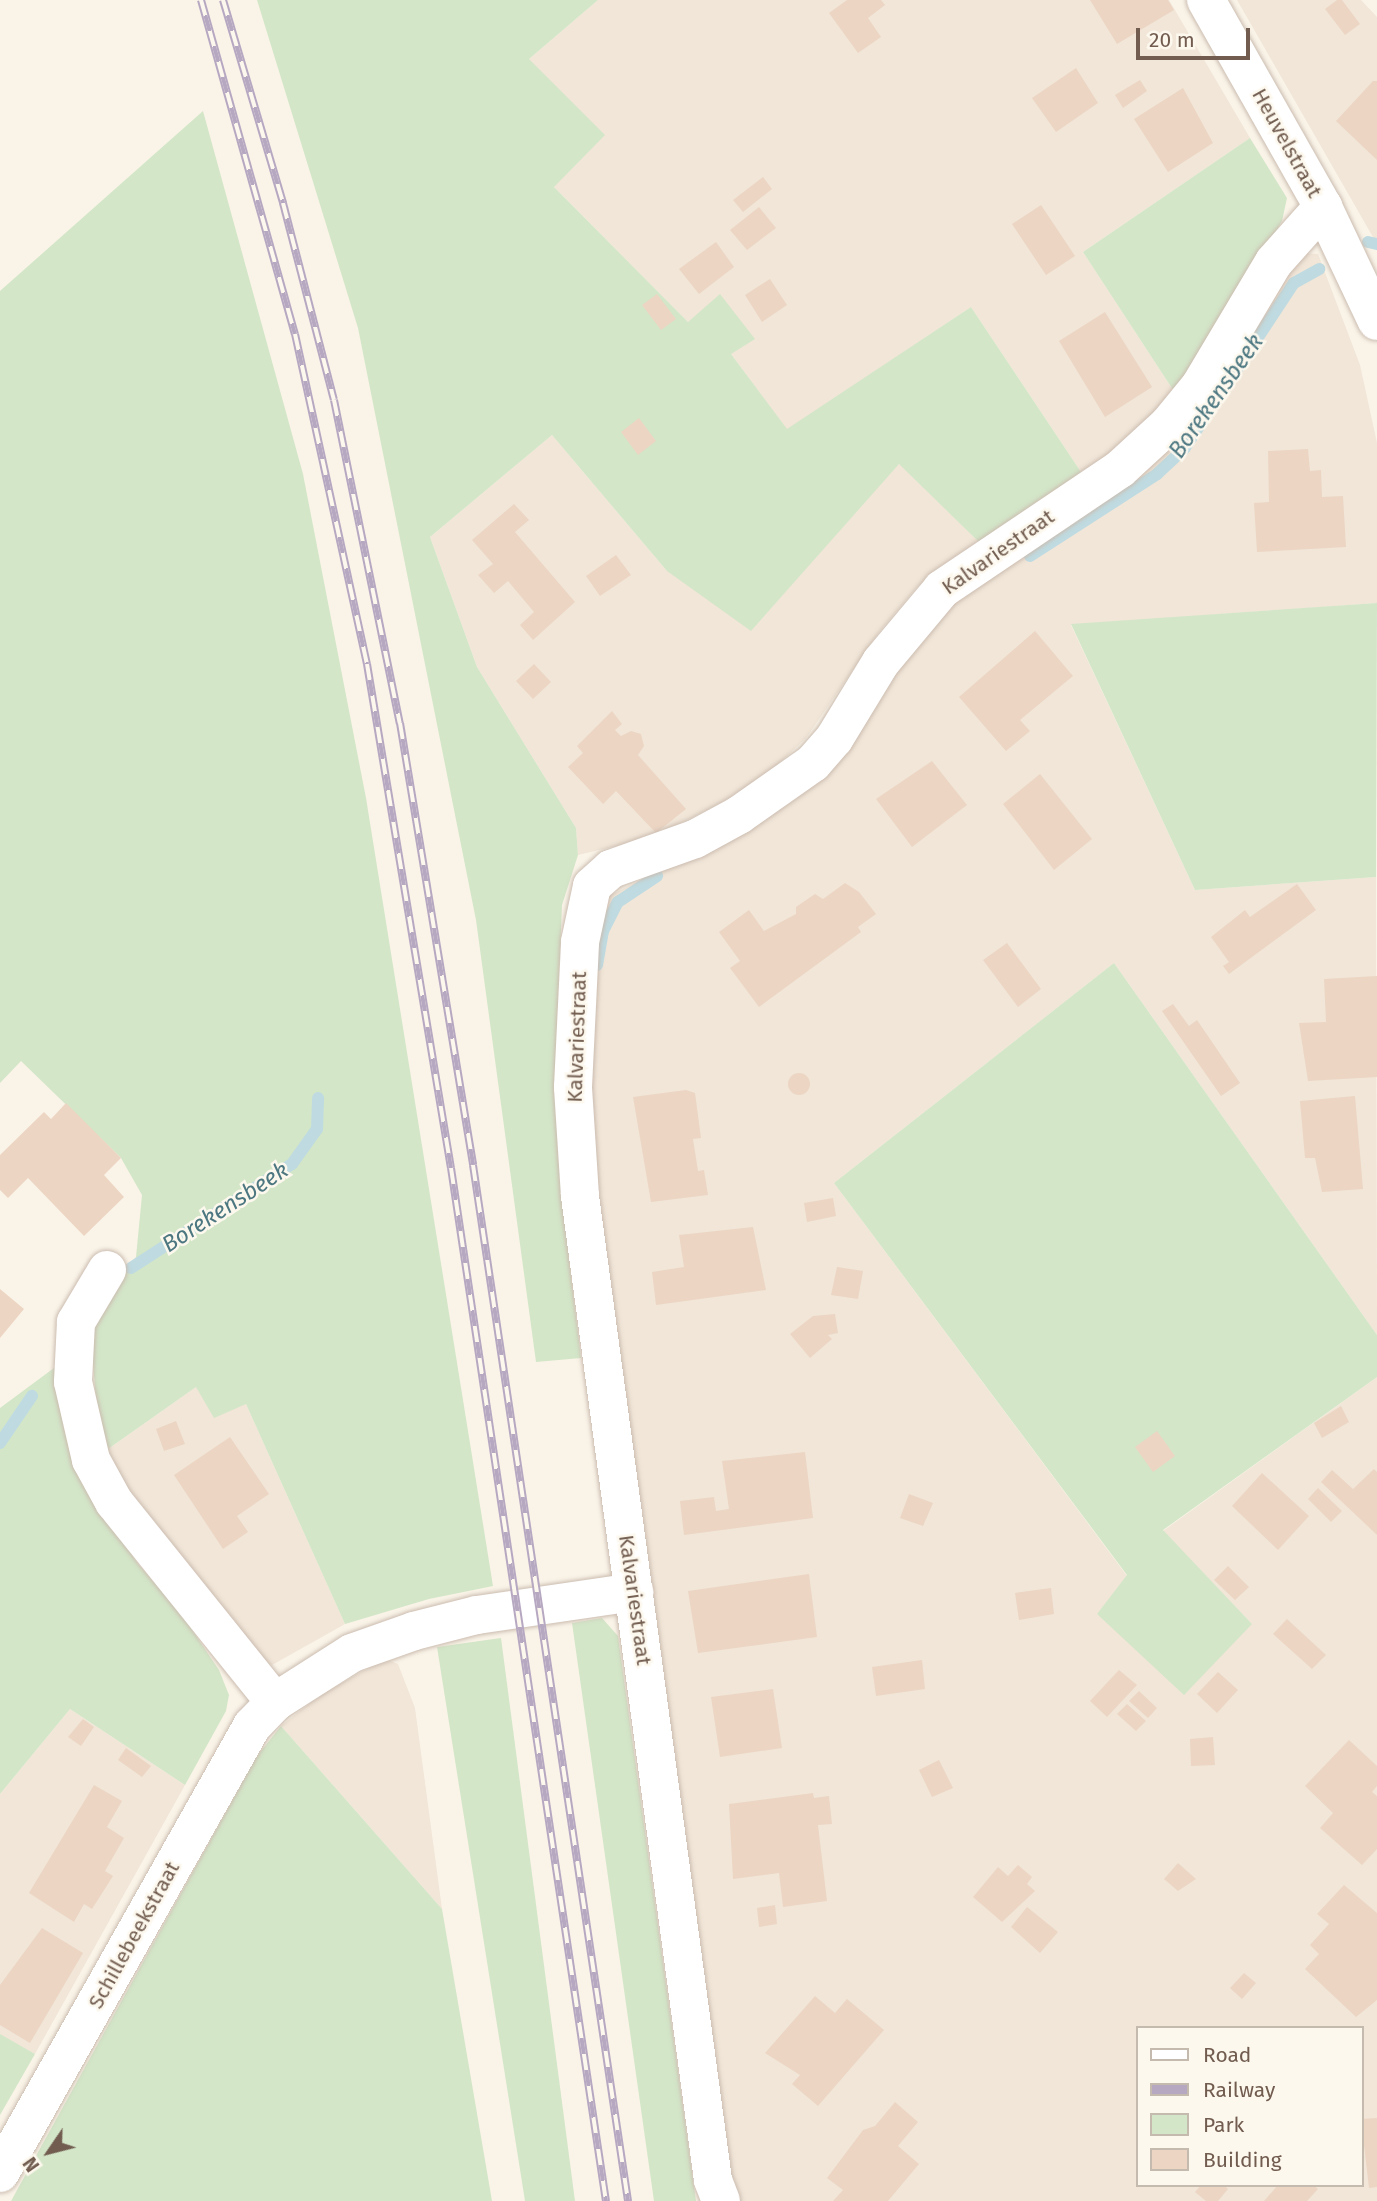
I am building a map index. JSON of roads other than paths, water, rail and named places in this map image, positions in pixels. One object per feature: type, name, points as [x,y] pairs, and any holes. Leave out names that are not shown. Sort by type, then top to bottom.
[{"type":"street","name":"Heuvelstraat","points":[[1206,0],[1323,207],[1377,321]]},
{"type":"street","name":"Kalvariestraat","points":[[721,2201],[712,2180],[580,1196],[574,1074],[580,942],[592,886],[611,869],[695,839],[739,815],[813,763],[834,738],[881,662],[942,589],[1120,469],[1168,425],[1200,386],[1274,262],[1323,207]]},
{"type":"street","points":[[107,1270],[76,1322],[73,1382],[91,1460],[114,1502],[275,1702]]},
{"type":"street","name":"Schillebeekstraat","points":[[0,2173],[252,1726],[275,1702],[352,1653],[414,1631],[477,1615],[634,1592]]},
{"type":"waterway","name":"Borekensbeek","points":[[1368,242],[1377,244]]},
{"type":"waterway","name":"Borekensbeek","points":[[1030,556],[1157,474],[1184,449],[1294,283],[1319,269]]},
{"type":"waterway","name":"Borekensbeek","points":[[597,965],[603,931],[618,902],[657,876]]},
{"type":"waterway","name":"Borekensbeek","points":[[131,1268],[292,1164],[317,1129],[318,1098]]},
{"type":"waterway","name":"Borekensbeek","points":[[0,1443],[32,1396]]},
{"type":"railway","points":[[201,0],[295,334],[367,664],[451,1168],[606,2201]]},
{"type":"railway","points":[[223,0],[283,203],[334,400],[400,723],[473,1165],[628,2201]]}]
